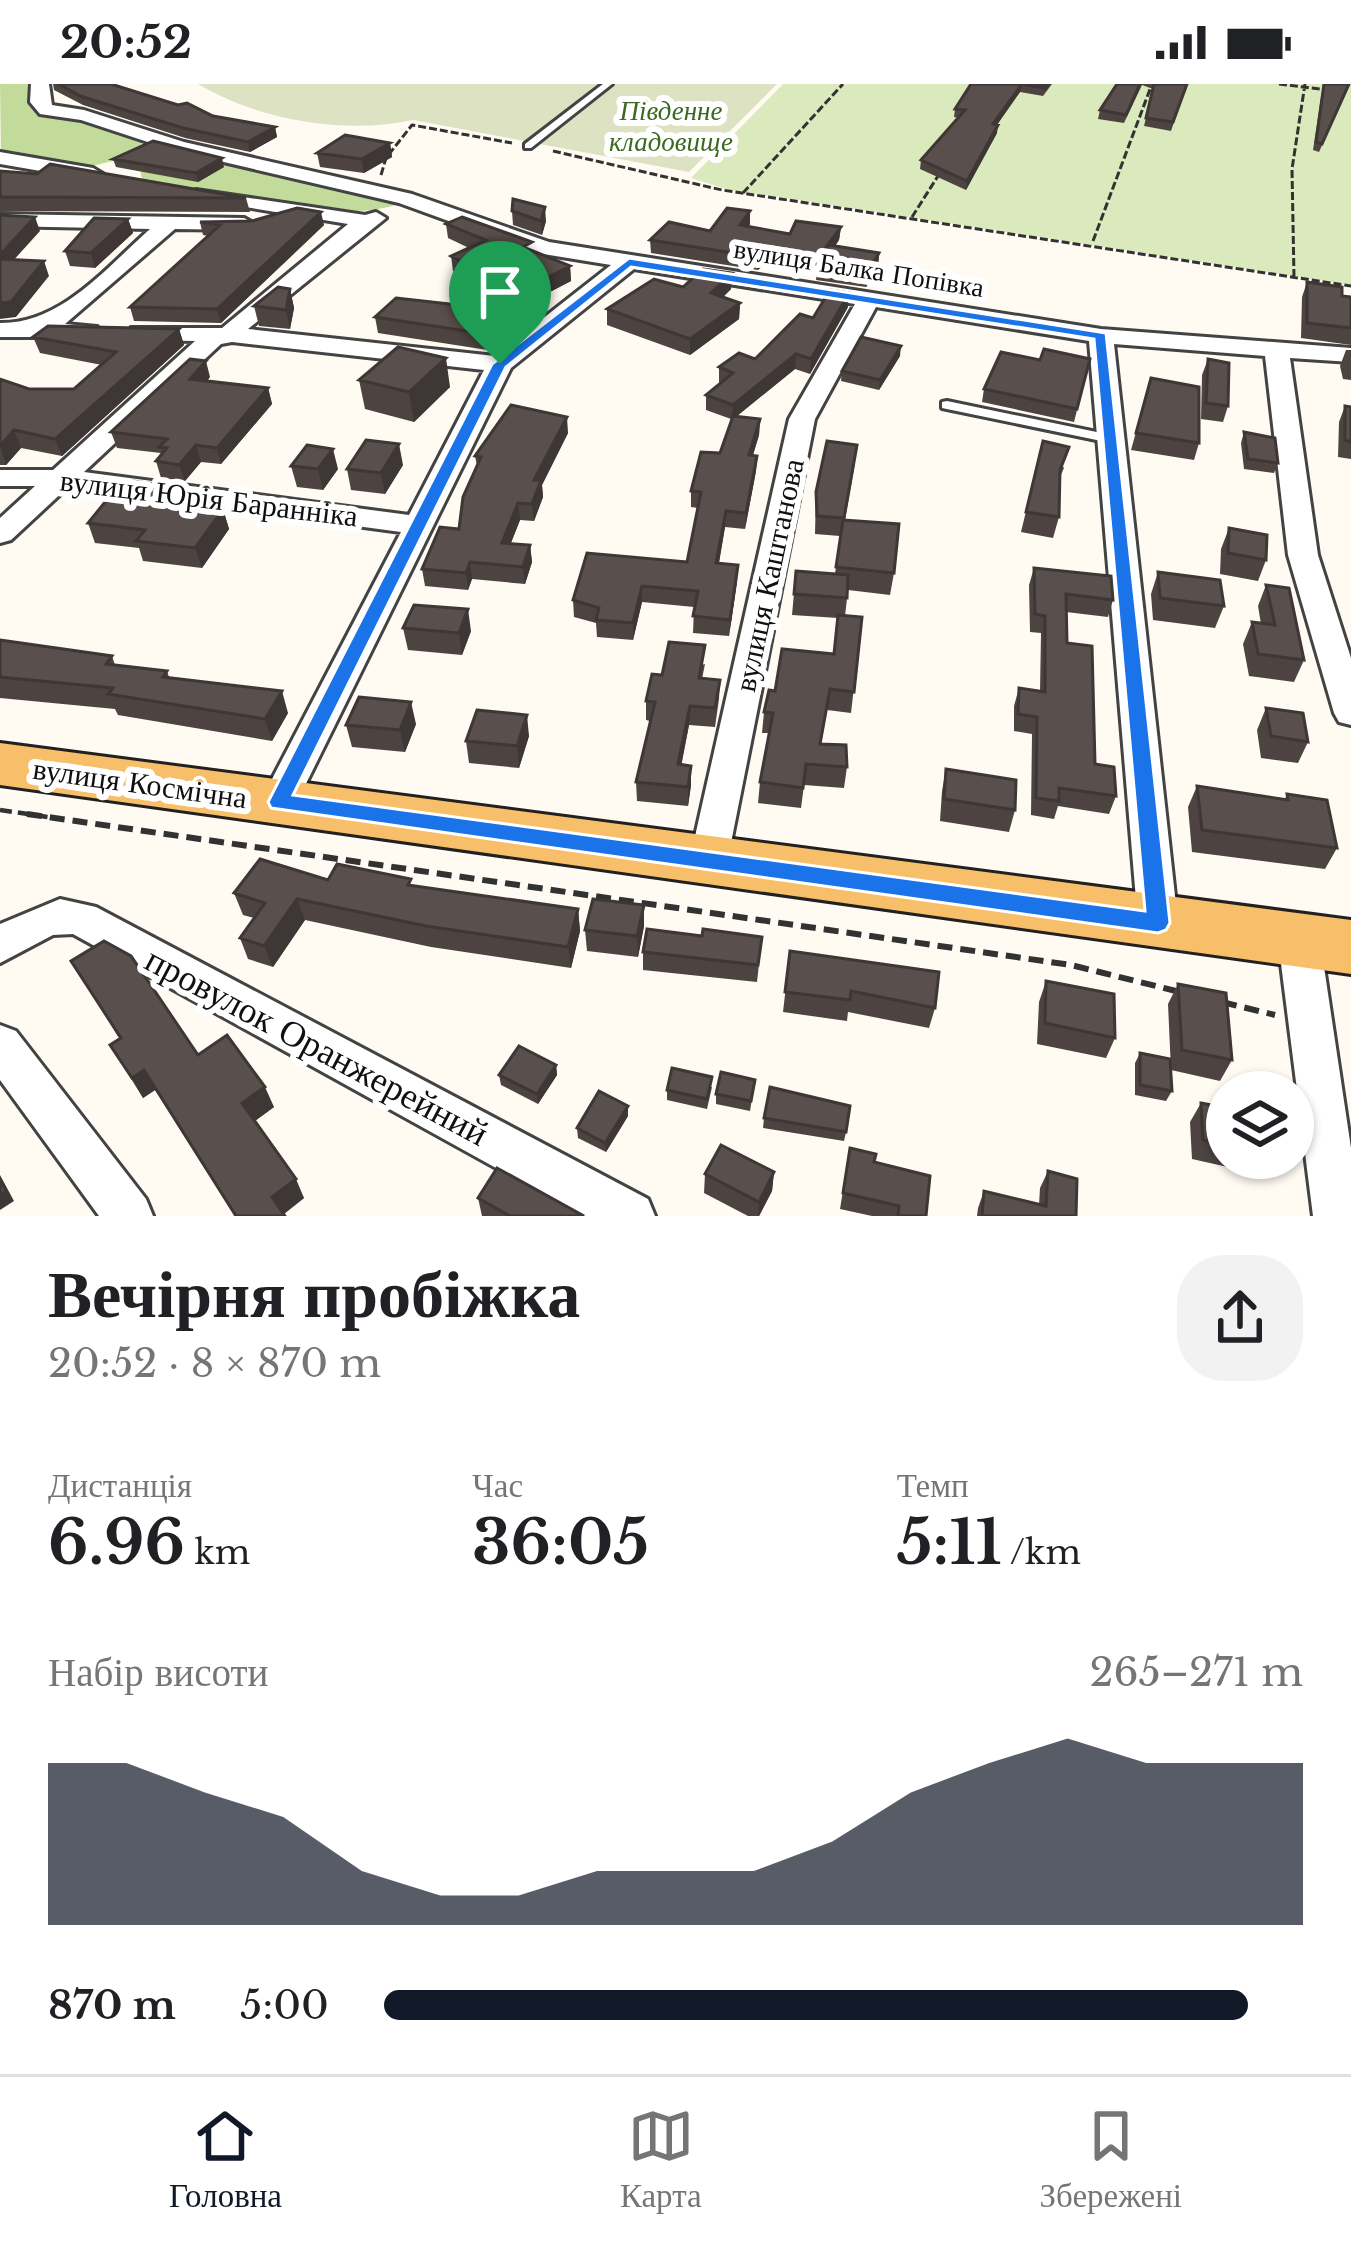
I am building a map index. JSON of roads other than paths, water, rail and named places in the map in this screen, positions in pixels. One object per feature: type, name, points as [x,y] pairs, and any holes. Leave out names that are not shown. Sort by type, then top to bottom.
[{"type":"main road","name":"вулиця Космічна","points":[[0,764],[1325,943]]},
{"type":"street","name":"вулиця Балка Попівка","points":[[40,84],[39,102],[46,110],[84,115],[179,146],[412,202],[545,248],[1101,336],[1351,355]]},
{"type":"street","points":[[0,158],[106,176]]},
{"type":"street","points":[[179,190],[365,221]]},
{"type":"street","points":[[0,534],[213,338],[226,336],[365,221],[412,202]]},
{"type":"street","points":[[0,220],[166,225],[270,221],[294,211]]},
{"type":"street","points":[[0,349],[12,330],[63,317],[166,225]]},
{"type":"street","points":[[279,802],[500,364],[629,262]]},
{"type":"street","name":"вулиця Каштанова","points":[[708,862],[802,418],[868,301]]},
{"type":"street","points":[[12,330],[226,336],[500,364]]},
{"type":"street","points":[[1101,336],[1158,923]]},
{"type":"street","points":[[1277,350],[1303,555],[1351,713]]},
{"type":"street","name":"вулиця Юрія Баранніка","points":[[0,478],[63,478],[418,525]]},
{"type":"street","name":"провулок Оранжерейний","points":[[0,945],[48,918],[67,914],[82,920],[631,1216]]},
{"type":"street","points":[[1325,943],[1312,1024],[1337,1216]]},
{"type":"street","points":[[0,1045],[129,1216]]},
{"type":"lane","points":[[528,146],[608,84]]},
{"type":"lane","points":[[946,405],[1111,439]]},
{"type":"park label","name":"Південне кладовище","points":[[671,126]]}]
